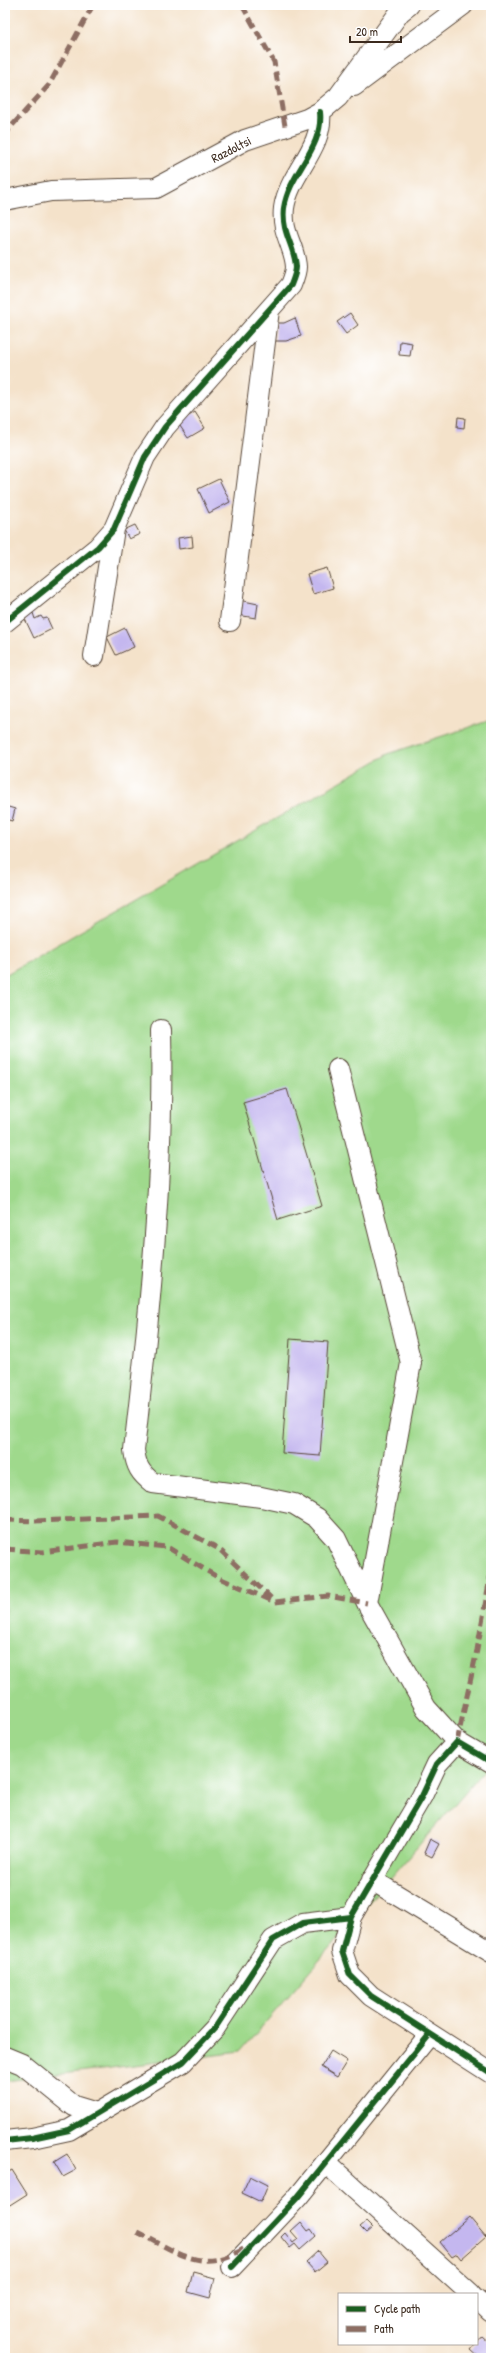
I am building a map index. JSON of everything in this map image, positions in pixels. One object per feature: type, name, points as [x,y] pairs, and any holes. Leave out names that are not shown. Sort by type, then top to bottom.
[{"type":"street","name":"Razdoltsi","points":[[5,200],[51,191],[156,188],[245,140],[320,112],[338,97],[400,12],[409,5]]},
{"type":"street","points":[[338,97],[463,5]]},
{"type":"street","points":[[94,656],[114,529],[145,457],[165,427],[291,285],[296,268],[284,231],[284,207],[293,181],[318,136],[322,124],[320,112]]},
{"type":"street","points":[[230,621],[269,310]]},
{"type":"street","points":[[5,622],[98,547],[114,529]]},
{"type":"street","points":[[161,1030],[163,1107],[147,1337],[134,1450],[135,1463],[142,1475],[153,1483],[261,1497],[294,1504],[317,1518],[336,1539],[367,1603],[426,1708],[457,1742],[491,1762]]},
{"type":"street","points":[[338,1069],[411,1363],[367,1603]]},
{"type":"street","points":[[457,1742],[437,1764],[422,1796],[351,1917],[342,1951],[350,1975],[371,1996],[491,2073]]},
{"type":"street","points":[[372,1880],[491,1952]]},
{"type":"street","points":[[5,2141],[69,2130],[183,2062],[215,2028],[273,1940],[303,1923],[351,1917]]},
{"type":"street","points":[[232,2267],[297,2198],[430,2034]]},
{"type":"street","points":[[5,2057],[22,2064],[74,2106],[97,2113]]},
{"type":"street","points":[[326,2163],[470,2293]]},
{"type":"street","points":[[478,2300],[491,2312]]},
{"type":"green space","points":[[491,720],[491,1762],[240,2052],[5,2081],[5,975],[388,754]]},
{"type":"building","points":[[350,313],[358,325],[346,334],[337,322]]},
{"type":"building","points":[[295,318],[301,336],[286,341],[275,341],[276,323],[284,323]]},
{"type":"building","points":[[400,341],[412,343],[410,356],[399,355]]},
{"type":"building","points":[[195,412],[205,428],[188,438],[178,423]]},
{"type":"building","points":[[458,417],[465,418],[464,428],[457,427]]},
{"type":"building","points":[[219,479],[230,502],[209,513],[198,489]]},
{"type":"building","points":[[135,525],[140,534],[129,539],[124,530]]},
{"type":"building","points":[[192,536],[193,547],[179,549],[178,538]]},
{"type":"building","points":[[327,568],[333,588],[313,594],[307,574]]},
{"type":"building","points":[[239,600],[258,604],[256,618],[237,615]]},
{"type":"building","points":[[33,613],[35,619],[41,616],[43,619],[47,618],[52,629],[34,638],[24,617]]},
{"type":"building","points":[[125,628],[134,647],[116,655],[107,637]]},
{"type":"building","points":[[5,806],[15,809],[12,821],[5,819]]},
{"type":"building","points":[[287,1089],[322,1206],[278,1220],[243,1102]]},
{"type":"building","points":[[290,1339],[328,1342],[320,1456],[282,1453]]},
{"type":"building","points":[[430,1839],[439,1844],[432,1857],[424,1853]]},
{"type":"building","points":[[331,2051],[347,2061],[337,2077],[321,2067]]},
{"type":"building","points":[[67,2154],[76,2170],[63,2177],[54,2162]]},
{"type":"building","points":[[12,2170],[27,2194],[5,2208],[5,2174]]},
{"type":"building","points":[[250,2176],[268,2185],[261,2202],[242,2193]]},
{"type":"building","points":[[469,2217],[486,2237],[461,2259],[457,2254],[452,2257],[440,2242]]},
{"type":"building","points":[[301,2222],[308,2231],[311,2229],[316,2236],[300,2250],[295,2244],[290,2248],[281,2237],[285,2233],[293,2243],[298,2239],[291,2231]]},
{"type":"building","points":[[366,2222],[372,2228],[366,2233],[360,2227]]},
{"type":"building","points":[[318,2251],[327,2262],[315,2272],[306,2262]]},
{"type":"building","points":[[193,2272],[215,2278],[210,2298],[188,2292]]},
{"type":"building","points":[[482,2336],[491,2344],[489,2350],[491,2352],[490,2358],[480,2358],[471,2350],[475,2345],[478,2345],[478,2341]]},
{"type":"marked path","points":[[5,138],[9,129],[49,85],[93,5]]},
{"type":"marked path","points":[[242,5],[274,62],[285,126]]},
{"type":"marked path","points":[[5,1520],[35,1521],[158,1516],[219,1549],[271,1598]]},
{"type":"marked path","points":[[5,1549],[42,1552],[117,1542],[167,1547],[219,1578],[275,1602],[328,1596],[367,1603]]},
{"type":"marked path","points":[[457,1742],[477,1650],[491,1572]]},
{"type":"marked path","points":[[137,2232],[178,2253],[190,2258],[202,2260],[215,2260],[229,2256],[245,2248]]},
{"type":"cycle path","points":[[5,622],[98,547],[114,529],[145,457],[165,427],[291,285],[296,267],[295,259],[284,225],[284,208],[292,183],[312,149],[317,137],[320,125],[320,112]]},
{"type":"cycle path","points":[[491,1762],[457,1742],[437,1764],[422,1796],[351,1917],[342,1951],[350,1975],[371,1996],[491,2073]]},
{"type":"cycle path","points":[[5,2141],[32,2138],[69,2130],[183,2062],[215,2028],[273,1940],[303,1923],[351,1917]]},
{"type":"cycle path","points":[[232,2267],[297,2198],[430,2034]]}]
